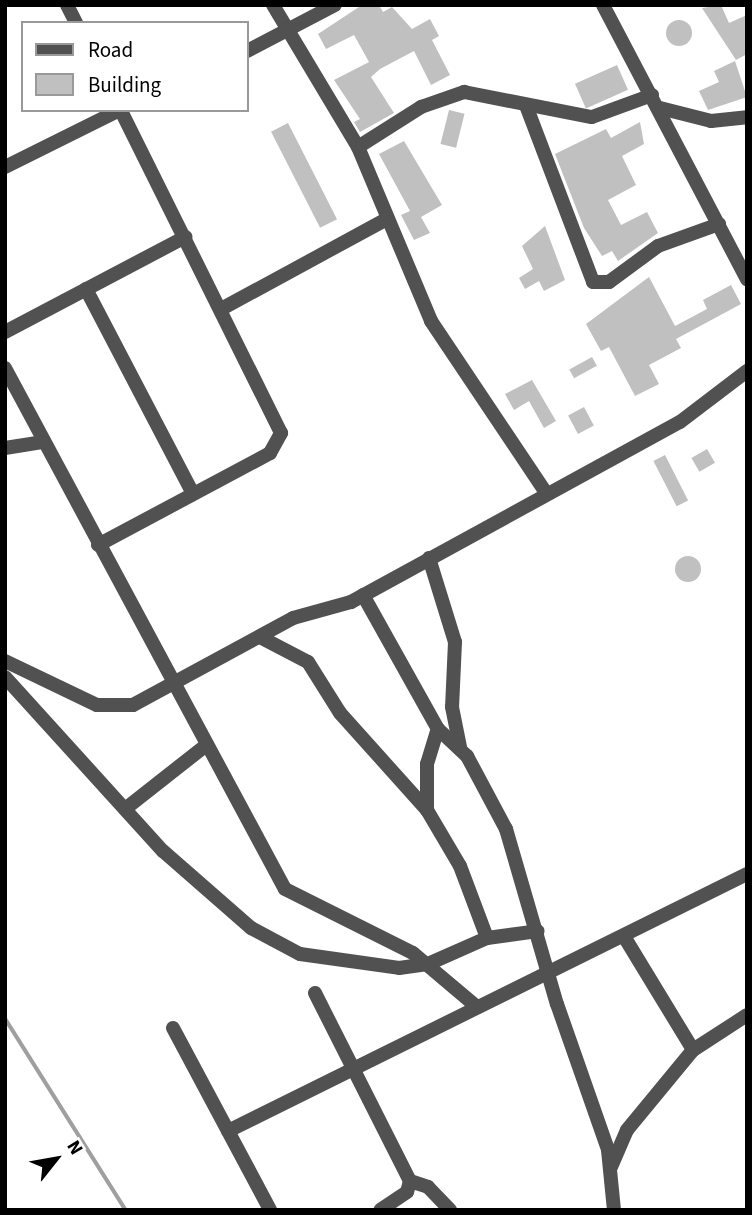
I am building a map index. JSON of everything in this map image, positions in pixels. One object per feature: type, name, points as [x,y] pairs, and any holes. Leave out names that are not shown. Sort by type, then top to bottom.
[{"type":"street","points":[[67,5],[75,21]]},
{"type":"street","points":[[273,5],[358,147],[387,219],[460,373],[545,491]]},
{"type":"street","points":[[248,51],[335,5]]},
{"type":"street","points":[[603,5],[747,279]]},
{"type":"street","points":[[358,147],[453,94],[487,94],[527,108],[592,117],[656,102],[711,121],[747,117]]},
{"type":"street","points":[[731,118],[747,107]]},
{"type":"street","points":[[527,108],[593,282],[609,282],[658,246],[719,223]]},
{"type":"street","points":[[5,167],[116,112]]},
{"type":"street","points":[[98,545],[270,453],[281,433],[223,308],[121,112]]},
{"type":"street","points":[[223,308],[387,219]]},
{"type":"street","points":[[5,332],[185,237]]},
{"type":"street","points":[[86,289],[193,494]]},
{"type":"street","points":[[5,368],[170,683],[293,898],[354,921],[428,964],[477,1007]]},
{"type":"street","points":[[5,661],[114,709],[307,612],[363,595],[545,491],[680,422],[747,371]]},
{"type":"street","points":[[5,448],[44,442]]},
{"type":"street","points":[[429,558],[455,642],[452,707],[460,747],[506,829],[611,1167],[614,1210]]},
{"type":"street","points":[[363,595],[438,729],[460,747]]},
{"type":"street","points":[[260,637],[309,662],[340,713],[427,810],[460,866],[486,938]]},
{"type":"street","points":[[5,677],[125,809],[251,928],[300,954],[376,966],[428,964],[486,938],[538,931]]},
{"type":"street","points":[[427,810],[427,764],[438,729]]},
{"type":"street","points":[[125,809],[205,746]]},
{"type":"street","points":[[228,1131],[355,1065],[625,938],[747,874]]},
{"type":"street","points":[[625,938],[693,1050]]},
{"type":"street","points":[[315,993],[355,1065],[410,1181],[407,1192],[380,1210]]},
{"type":"street","points":[[611,1167],[627,1130],[693,1050],[747,1015]]},
{"type":"street","points":[[173,1028],[270,1210]]},
{"type":"street","points":[[410,1181],[428,1186],[450,1210]]},
{"type":"building","points":[[362,5],[379,5],[383,12],[392,7],[412,29],[430,19],[439,36],[432,40],[450,75],[431,85],[414,51],[380,69],[371,77],[394,113],[360,132],[354,122],[360,119],[334,80],[369,62],[354,35],[326,49],[318,34]]},
{"type":"building","points":[[721,5],[729,23],[747,15],[747,54],[736,60],[702,8]]},
{"type":"building","points":[[679,20],[688,24],[692,33],[688,42],[679,46],[670,42],[666,33],[670,24]]},
{"type":"building","points":[[735,61],[747,97],[708,110],[699,91],[719,82],[714,71]]},
{"type":"building","points":[[617,65],[628,90],[586,108],[575,84]]},
{"type":"building","points":[[449,110],[465,114],[456,148],[441,144]]},
{"type":"building","points":[[640,122],[644,144],[622,156],[636,185],[608,200],[621,225],[647,212],[658,233],[618,261],[612,251],[602,256],[584,228],[555,154],[606,129],[611,138]]},
{"type":"building","points":[[288,123],[337,219],[320,228],[271,132]]},
{"type":"building","points":[[404,141],[442,205],[421,217],[430,233],[414,240],[401,215],[410,211],[379,154]]},
{"type":"building","points":[[545,226],[565,280],[544,291],[539,281],[525,289],[519,278],[533,269],[522,246]]},
{"type":"building","points":[[649,277],[675,326],[707,309],[703,300],[731,285],[741,304],[676,339],[681,348],[649,365],[659,384],[635,396],[609,347],[601,351],[586,324]]},
{"type":"building","points":[[592,357],[597,366],[574,378],[569,370]]},
{"type":"building","points":[[532,380],[556,421],[544,428],[529,401],[514,410],[505,394]]},
{"type":"building","points":[[584,407],[594,426],[578,434],[568,415]]},
{"type":"building","points":[[707,449],[715,463],[699,472],[691,458]]},
{"type":"building","points":[[665,455],[688,500],[677,506],[653,461]]},
{"type":"building","points":[[688,556],[697,560],[701,569],[697,578],[688,582],[679,578],[675,569],[679,560]]},
{"type":"waterway","points":[[5,1018],[126,1210]]}]
